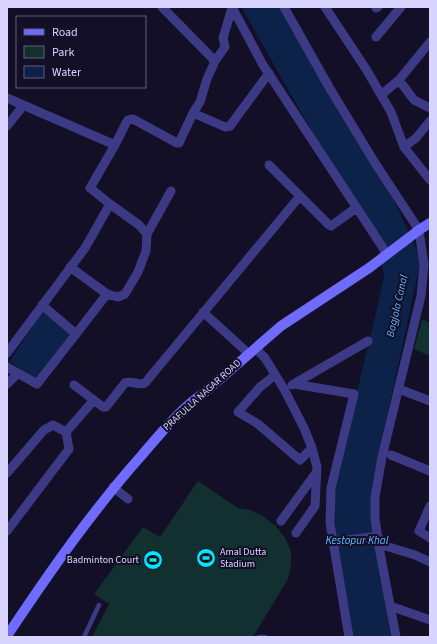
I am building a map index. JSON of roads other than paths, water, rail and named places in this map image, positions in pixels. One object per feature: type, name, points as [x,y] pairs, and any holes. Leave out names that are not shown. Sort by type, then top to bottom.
[{"type":"street","points":[[162,7],[215,62]]},
{"type":"street","points":[[147,234],[139,225],[90,188],[128,120],[133,119],[179,143],[193,113],[200,102],[207,79],[215,62],[225,47],[223,38],[232,7]]},
{"type":"street","points":[[232,7],[263,65],[387,254]]},
{"type":"street","points":[[284,7],[329,87],[375,163],[419,230],[424,265],[421,296],[382,457],[375,497],[375,519],[378,540],[396,637]]},
{"type":"street","points":[[325,7],[366,69],[391,112],[404,147],[430,180]]},
{"type":"street","points":[[376,37],[401,7]]},
{"type":"street","points":[[381,95],[399,80],[429,45]]},
{"type":"street","points":[[193,113],[225,127],[230,126],[269,73]]},
{"type":"street","points":[[399,80],[414,100],[430,108]]},
{"type":"street","points":[[7,98],[114,145]]},
{"type":"street","points":[[7,126],[23,106]]},
{"type":"street","points":[[404,147],[416,138],[430,121]]},
{"type":"street","points":[[269,165],[331,226],[356,208]]},
{"type":"street","points":[[70,267],[107,294],[118,297],[125,294],[138,272],[146,251],[147,234],[171,192]]},
{"type":"street","points":[[74,385],[101,407],[106,407],[125,383],[128,382],[141,385],[145,383],[300,196]]},
{"type":"street","points":[[7,353],[85,248],[110,204]]},
{"type":"street","name":"PRAFULLA NAGAR ROAD","points":[[7,636],[48,573],[113,487],[162,432],[194,400],[281,326],[369,268],[430,223]]},
{"type":"street","points":[[7,367],[37,384],[107,294]]},
{"type":"street","points":[[42,305],[76,334]]},
{"type":"street","points":[[203,312],[251,351],[265,358],[304,428],[312,448],[317,467],[315,506],[296,533]]},
{"type":"street","points":[[284,390],[368,341]]},
{"type":"street","points":[[7,384],[18,373]]},
{"type":"street","points":[[275,375],[260,387],[238,412],[258,424],[300,460],[312,448]]},
{"type":"street","points":[[294,384],[354,394],[331,488],[330,523],[349,637]]},
{"type":"street","points":[[399,389],[430,401]]},
{"type":"street","points":[[66,432],[94,400]]},
{"type":"street","points":[[7,473],[44,430],[53,425],[66,432]]},
{"type":"street","points":[[7,531],[69,449],[66,432]]},
{"type":"street","points":[[392,455],[430,471]]},
{"type":"street","points":[[280,520],[316,473]]},
{"type":"street","points":[[113,487],[128,499]]},
{"type":"street","points":[[430,506],[419,530],[430,538]]},
{"type":"street","points":[[332,542],[378,540],[430,562]]},
{"type":"street","points":[[390,606],[430,620]]},
{"type":"lane","points":[[84,637],[99,605]]},
{"type":"lane","points":[[259,637],[265,637]]},
{"type":"water","name":"Kestopur Khal","points":[[241,7],[285,7],[387,186],[421,259],[372,486],[391,637],[351,637],[336,541],[334,487],[384,276],[379,249]]},
{"type":"water","points":[[42,312],[71,334],[38,382],[10,361]]},
{"type":"place","name":"Amal Dutta Stadium","points":[[206,558]]},
{"type":"place","name":"Badminton Court","points":[[153,560]]},
{"type":"water label","name":"Bagjola Canal","points":[[397,306]]}]
